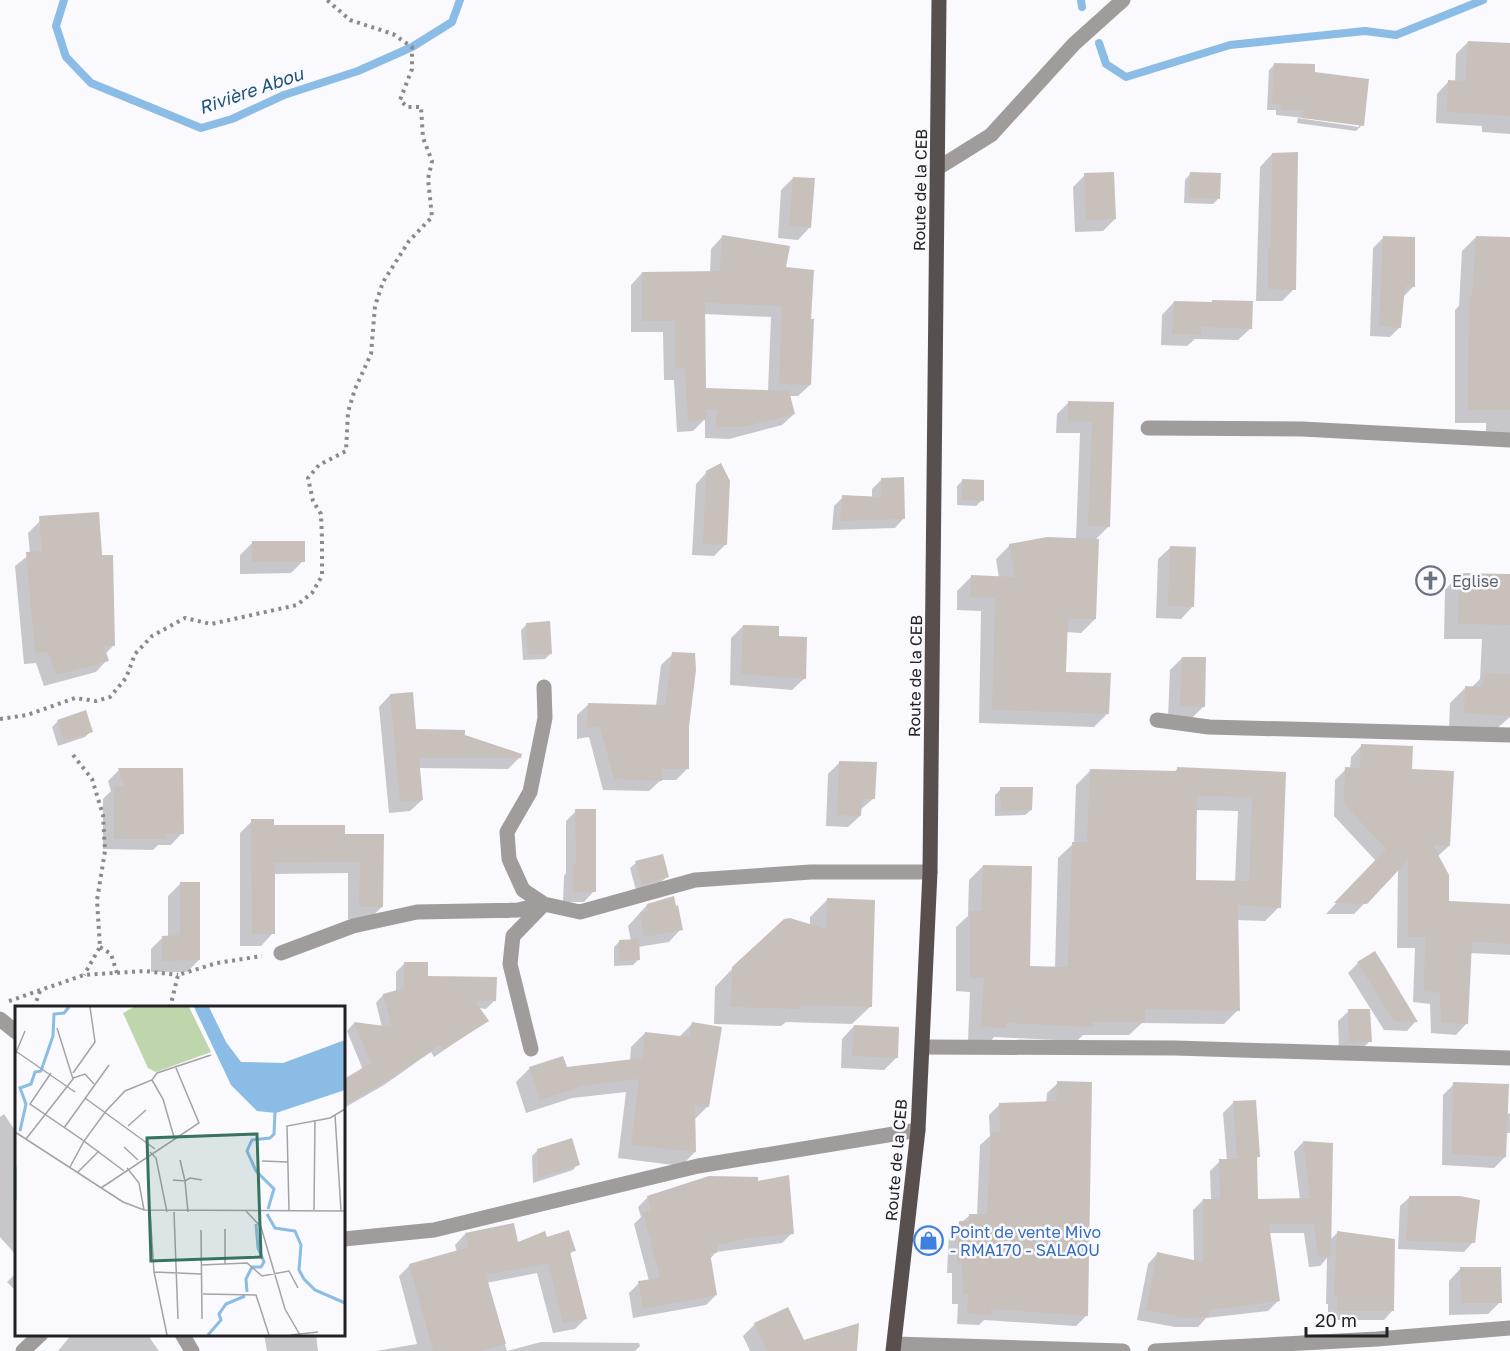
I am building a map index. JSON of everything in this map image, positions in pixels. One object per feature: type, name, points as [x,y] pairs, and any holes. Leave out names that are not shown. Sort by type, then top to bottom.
[{"type":"main road","name":"Route de la CEB","points":[[894,1347],[918,1130],[930,872],[939,0]]},
{"type":"street","points":[[938,168],[991,135],[1074,44],[1124,0]]},
{"type":"street","points":[[1149,428],[1302,429],[1510,440]]},
{"type":"street","points":[[544,687],[545,718],[530,792],[507,832],[508,859],[523,890],[544,904],[580,912],[695,880],[811,872],[930,872]]},
{"type":"street","points":[[1157,720],[1209,727],[1510,735]]},
{"type":"street","points":[[281,953],[353,926],[417,912],[518,910],[544,904]]},
{"type":"street","points":[[531,1049],[510,964],[513,936],[544,904]]},
{"type":"street","points":[[0,1019],[15,1031]]},
{"type":"street","points":[[923,1047],[1175,1048],[1510,1058]]},
{"type":"street","points":[[345,1239],[434,1230],[698,1166],[918,1130]]},
{"type":"street","points":[[1155,1351],[1377,1339],[1510,1328]]},
{"type":"street","points":[[23,1351],[40,1336]]},
{"type":"street","points":[[183,1336],[192,1351]]},
{"type":"street","points":[[894,1347],[1123,1351]]},
{"type":"path","points":[[0,718],[27,716],[75,698],[96,701],[110,698],[126,678],[135,654],[164,627],[184,618],[211,624],[297,605],[312,593],[322,576],[321,514],[313,501],[308,478],[319,465],[346,451],[348,412],[355,389],[371,354],[375,306],[393,262],[432,217],[428,179],[432,161],[423,138],[421,107],[406,107],[400,100],[412,69],[412,47],[393,34],[350,20],[327,0]]},
{"type":"path","points":[[74,755],[92,779],[103,815],[105,851],[97,900],[100,946],[84,975]]},
{"type":"path","points":[[100,946],[111,954],[117,973]]},
{"type":"path","points":[[0,1004],[84,975],[145,971],[178,975],[217,963],[281,953]]},
{"type":"path","points":[[170,1006],[178,975]]},
{"type":"path","points":[[35,1006],[40,991]]},
{"type":"building","points":[[1468,41],[1510,43],[1510,116],[1447,112],[1448,80],[1465,81]]},
{"type":"building","points":[[1274,63],[1315,64],[1315,72],[1369,79],[1364,126],[1302,118],[1303,110],[1281,110],[1281,105],[1272,104]]},
{"type":"building","points":[[1298,152],[1296,290],[1268,289],[1272,153]]},
{"type":"building","points":[[1114,172],[1116,219],[1086,220],[1084,173]]},
{"type":"building","points":[[1190,172],[1221,173],[1220,199],[1189,198]]},
{"type":"building","points":[[793,177],[815,178],[811,228],[789,226]]},
{"type":"building","points":[[722,235],[790,246],[786,267],[814,270],[811,385],[779,384],[782,306],[705,303],[706,388],[789,391],[795,414],[742,427],[716,427],[717,409],[706,410],[706,420],[688,421],[685,368],[675,369],[675,321],[642,321],[642,272],[720,271]]},
{"type":"building","points":[[1383,236],[1415,237],[1415,287],[1405,287],[1401,328],[1379,326]]},
{"type":"building","points":[[1476,236],[1510,237],[1510,410],[1468,410],[1469,295],[1472,295]]},
{"type":"building","points":[[1212,300],[1253,301],[1252,329],[1201,327],[1201,335],[1172,334],[1174,301],[1212,302]]},
{"type":"building","points":[[1068,401],[1114,402],[1110,527],[1088,526],[1092,422],[1068,421]]},
{"type":"building","points":[[721,463],[730,481],[727,545],[703,544],[706,471]]},
{"type":"building","points":[[904,477],[905,519],[840,521],[842,495],[881,497],[881,478]]},
{"type":"building","points":[[962,479],[984,480],[984,501],[962,500]]},
{"type":"building","points":[[99,512],[102,555],[113,555],[115,646],[104,646],[109,661],[56,675],[48,652],[35,653],[26,552],[42,551],[39,516]]},
{"type":"building","points":[[1047,537],[1099,539],[1096,619],[1068,619],[1066,672],[1111,673],[1109,714],[992,710],[995,598],[970,597],[971,575],[1015,577],[1009,544]]},
{"type":"building","points":[[252,541],[305,541],[305,562],[252,562]]},
{"type":"building","points":[[1170,546],[1196,547],[1194,607],[1168,606]]},
{"type":"building","points":[[1459,573],[1510,574],[1510,625],[1458,624]]},
{"type":"building","points":[[550,621],[552,654],[528,655],[526,623]]},
{"type":"building","points":[[743,625],[779,626],[779,636],[807,637],[806,679],[741,674]]},
{"type":"building","points":[[672,652],[695,653],[696,670],[689,726],[689,769],[662,769],[662,781],[614,779],[600,727],[587,728],[588,703],[665,705]]},
{"type":"building","points":[[1182,657],[1206,657],[1205,707],[1180,706]]},
{"type":"building","points":[[1484,673],[1510,674],[1510,716],[1464,713],[1465,686],[1483,687]]},
{"type":"building","points":[[413,692],[416,729],[465,730],[465,735],[522,754],[521,758],[419,758],[423,800],[400,802],[390,694]]},
{"type":"building","points":[[86,710],[93,732],[64,741],[57,720]]},
{"type":"building","points":[[1361,744],[1413,746],[1412,769],[1454,771],[1450,846],[1433,845],[1449,875],[1449,901],[1510,904],[1510,944],[1472,942],[1468,1024],[1441,1023],[1440,993],[1424,991],[1425,937],[1408,937],[1408,860],[1367,904],[1334,903],[1386,849],[1344,804],[1345,767],[1360,768]]},
{"type":"building","points":[[839,761],[877,762],[875,799],[862,799],[861,816],[837,815]]},
{"type":"building","points":[[1177,767],[1286,772],[1281,908],[1238,905],[1240,1011],[1145,1009],[1145,1022],[1093,1022],[1093,1027],[1006,1023],[1006,1028],[981,1027],[984,978],[970,978],[970,911],[981,911],[983,865],[1032,866],[1030,966],[1068,967],[1072,842],[1087,842],[1090,769],[1177,771]],"holes":[[[1197,796],[1252,797],[1249,881],[1196,880]]]},
{"type":"building","points":[[118,768],[183,768],[184,834],[166,834],[166,839],[114,839],[114,786],[124,786]]},
{"type":"building","points":[[1000,787],[1033,787],[1032,810],[1001,811]]},
{"type":"building","points":[[575,809],[596,809],[596,892],[573,892],[573,864],[576,864]]},
{"type":"building","points":[[251,819],[274,819],[274,825],[345,825],[345,834],[384,834],[383,907],[359,907],[360,862],[275,863],[275,934],[252,934]]},
{"type":"building","points":[[663,854],[669,877],[642,885],[635,861]]},
{"type":"building","points":[[180,882],[200,882],[200,960],[162,961],[162,936],[180,935]]},
{"type":"building","points":[[674,896],[683,930],[644,937],[640,912],[648,911],[647,904]]},
{"type":"building","points":[[827,898],[875,900],[872,1007],[801,1005],[801,1009],[731,1007],[732,967],[784,919],[790,918],[826,929]]},
{"type":"building","points":[[639,939],[640,960],[619,961],[619,940]]},
{"type":"building","points":[[1375,951],[1418,1022],[1394,1021],[1357,962]]},
{"type":"building","points":[[404,962],[428,962],[428,976],[497,977],[496,1001],[475,1001],[489,1021],[443,1050],[440,1045],[345,1105],[345,1078],[371,1063],[354,1022],[392,1027],[383,994],[404,988]]},
{"type":"building","points":[[1348,1009],[1370,1009],[1372,1042],[1349,1042]]},
{"type":"building","points":[[692,1022],[722,1027],[709,1107],[695,1105],[696,1152],[631,1145],[639,1079],[587,1085],[540,1100],[529,1067],[563,1056],[567,1067],[642,1058],[645,1032],[689,1037]]},
{"type":"building","points":[[854,1025],[899,1027],[898,1058],[852,1056]]},
{"type":"building","points":[[1057,1081],[1092,1082],[1088,1316],[991,1309],[991,1315],[967,1314],[968,1294],[963,1294],[962,1263],[957,1263],[959,1221],[969,1221],[969,1214],[987,1214],[991,1133],[1000,1132],[999,1103],[1056,1101]]},
{"type":"building","points":[[1453,1082],[1509,1084],[1506,1157],[1452,1154]]},
{"type":"building","points":[[1256,1100],[1260,1157],[1257,1157],[1258,1199],[1310,1198],[1303,1141],[1333,1143],[1331,1257],[1318,1257],[1314,1224],[1269,1224],[1280,1301],[1209,1310],[1209,1317],[1186,1318],[1146,1310],[1157,1252],[1203,1262],[1203,1199],[1220,1199],[1219,1159],[1237,1159],[1233,1101]]},
{"type":"building","points":[[572,1138],[580,1165],[538,1178],[537,1149]]},
{"type":"building","points":[[789,1175],[794,1234],[748,1238],[718,1245],[717,1253],[710,1253],[717,1295],[643,1309],[638,1281],[660,1278],[643,1213],[651,1210],[647,1196],[709,1176],[758,1177],[758,1181]]},
{"type":"building","points":[[1409,1196],[1460,1196],[1480,1200],[1475,1243],[1406,1241]]},
{"type":"building","points":[[514,1223],[518,1242],[545,1231],[547,1237],[569,1230],[576,1251],[570,1252],[587,1319],[563,1323],[548,1263],[486,1275],[506,1344],[481,1351],[433,1351],[409,1264],[469,1247],[465,1233]]},
{"type":"building","points":[[1337,1231],[1395,1239],[1394,1311],[1337,1311],[1337,1295],[1334,1296]]},
{"type":"building","points":[[1460,1267],[1501,1267],[1502,1303],[1461,1303]]},
{"type":"building","points":[[788,1307],[804,1340],[859,1323],[857,1351],[767,1351],[754,1323]]},
{"type":"waterway","name":"Rivière Abou","points":[[64,0],[56,26],[66,57],[91,83],[201,128],[232,119],[284,95],[358,71],[412,47],[452,22],[460,0]]},
{"type":"waterway","points":[[1081,0],[1082,7]]},
{"type":"waterway","points":[[1099,43],[1106,64],[1126,77],[1230,45],[1365,31],[1396,35],[1483,0]]},
{"type":"place","name":"Eglise","points":[[1431,581]]},
{"type":"place","name":"Point de vente Mivo - RMA170 - SALAOU","points":[[929,1241]]}]
